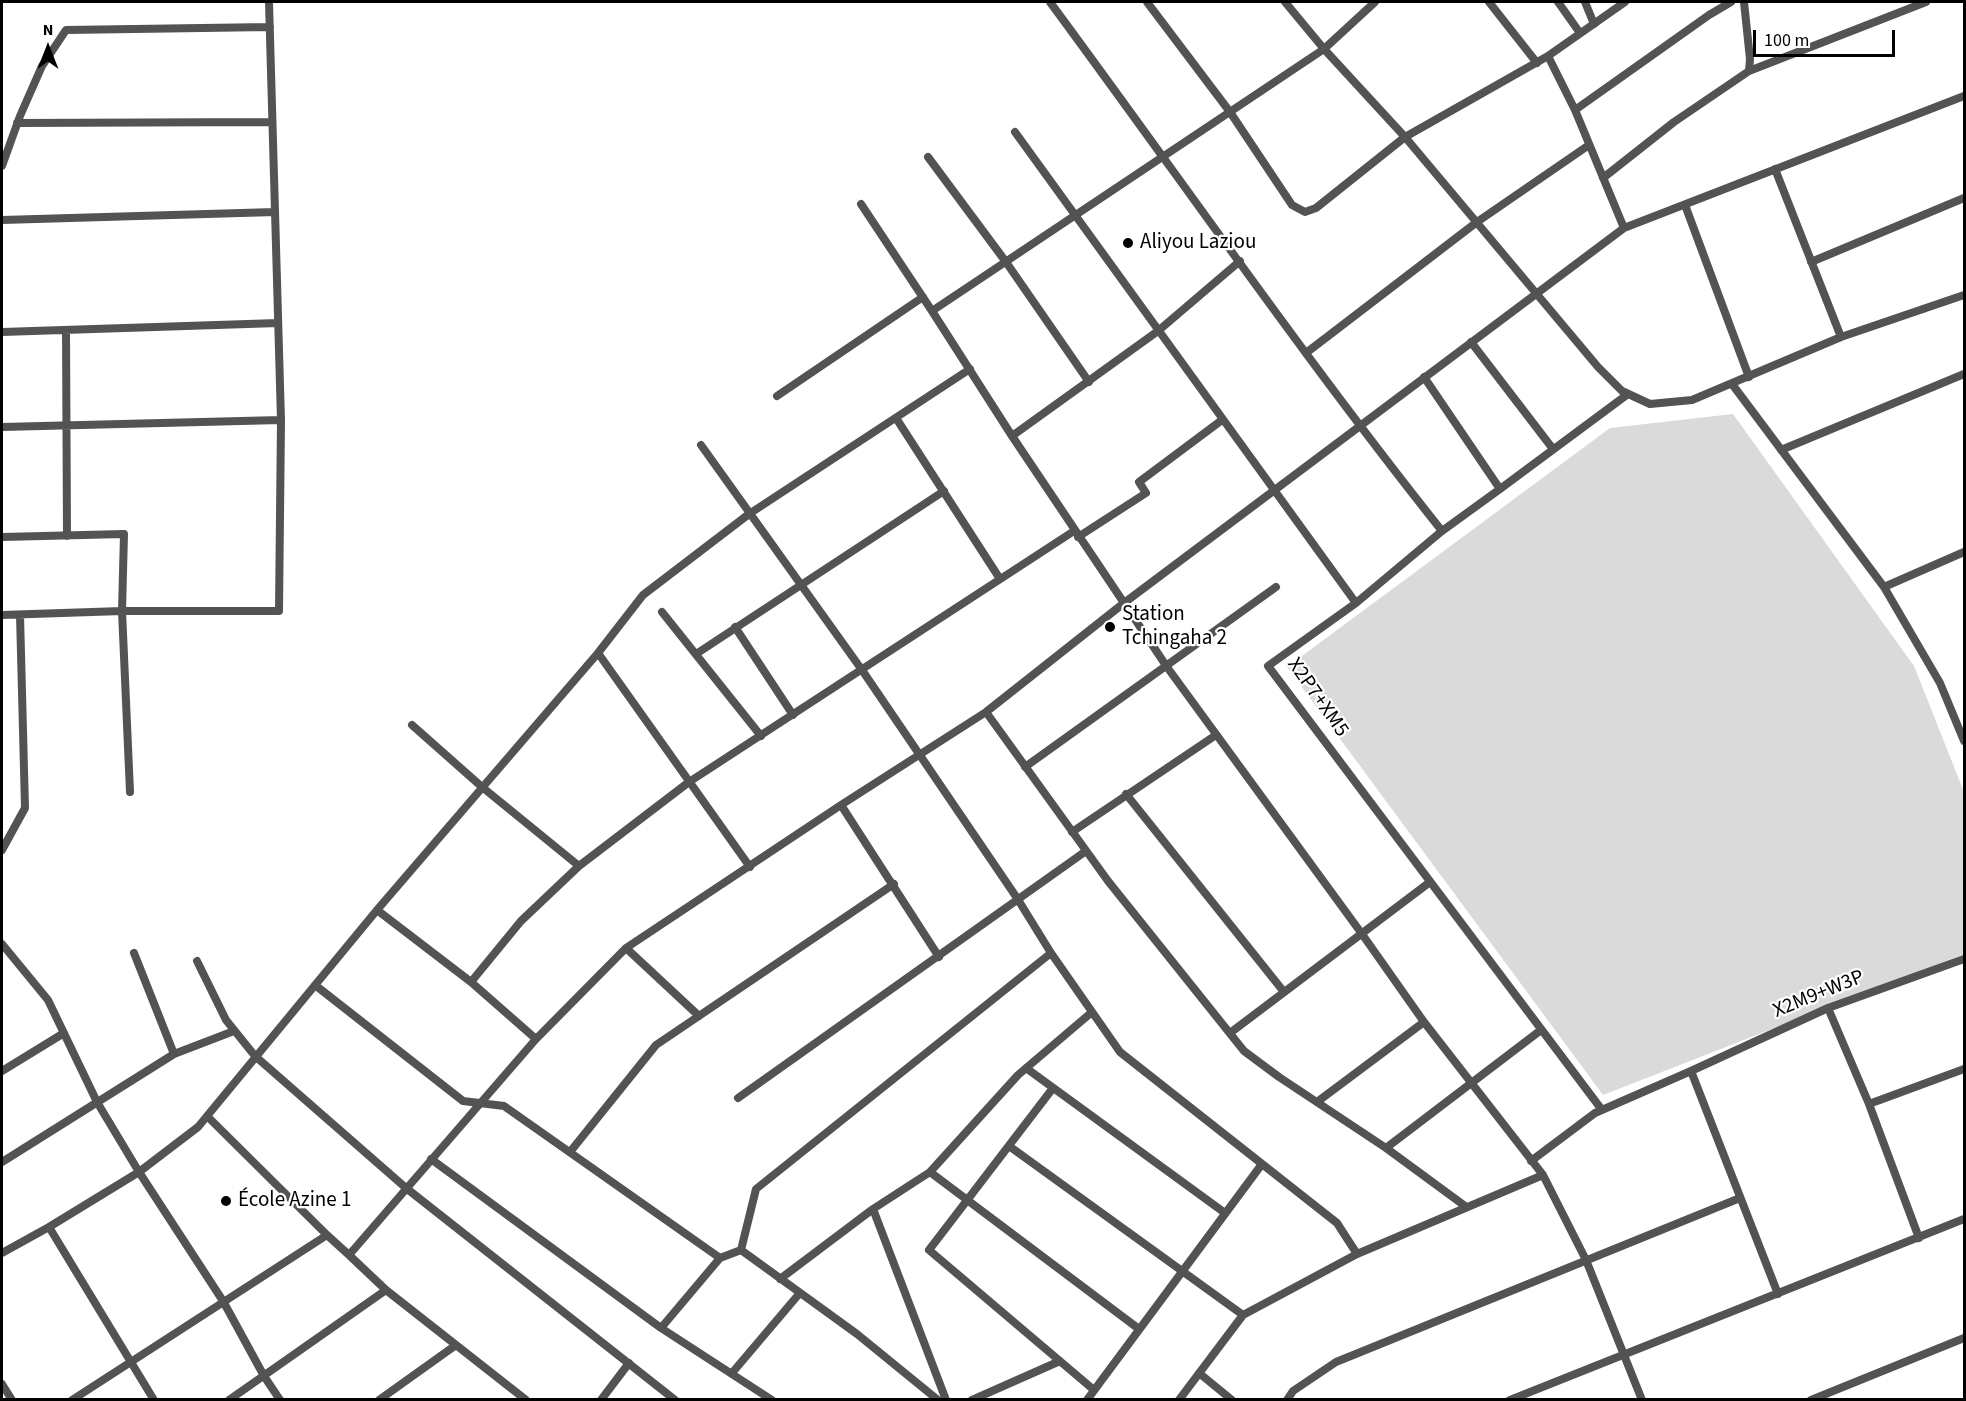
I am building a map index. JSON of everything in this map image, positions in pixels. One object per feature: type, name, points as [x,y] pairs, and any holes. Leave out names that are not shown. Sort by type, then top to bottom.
[{"type":"street","points":[[2,615],[122,611],[279,610],[281,420],[269,2]]},
{"type":"street","points":[[1050,2],[1359,426],[1442,531]]},
{"type":"street","points":[[1147,2],[1230,112],[1292,204],[1305,212],[1316,208],[1405,136],[1537,63],[1625,2]]},
{"type":"street","points":[[1285,2],[1324,49],[1405,136],[1598,367],[1622,391],[1650,404],[1692,400],[1841,337],[1965,295]]},
{"type":"street","points":[[932,311],[1324,49],[1375,2]]},
{"type":"street","points":[[1489,2],[1537,63]]},
{"type":"street","points":[[1558,2],[1580,33]]},
{"type":"street","points":[[1585,2],[1594,24]]},
{"type":"street","points":[[1575,110],[1709,15],[1731,2]]},
{"type":"street","points":[[1744,2],[1750,59],[1749,71]]},
{"type":"street","points":[[1603,178],[1674,122],[1749,71],[1926,2]]},
{"type":"street","points":[[2,166],[17,123],[42,66],[66,30],[270,27]]},
{"type":"street","points":[[1548,56],[1575,110],[1624,228]]},
{"type":"street","points":[[349,1255],[479,1103],[536,1040],[626,948],[986,712],[1124,603],[1624,228],[1965,96]]},
{"type":"street","points":[[17,123],[272,122]]},
{"type":"street","points":[[1015,132],[1356,603]]},
{"type":"street","points":[[1306,353],[1477,222],[1589,145]]},
{"type":"street","points":[[928,157],[1006,262],[1089,382]]},
{"type":"street","points":[[1775,169],[1841,337]]},
{"type":"street","points":[[1811,262],[1965,198]]},
{"type":"street","points":[[861,204],[1076,534],[1167,668],[1362,933],[1424,1022],[1543,1175],[1586,1260],[1642,1400]]},
{"type":"street","points":[[1684,205],[1749,377]]},
{"type":"street","points":[[2,220],[275,212]]},
{"type":"street","points":[[1012,436],[1158,331],[1240,261]]},
{"type":"street","points":[[777,396],[923,297]]},
{"type":"street","points":[[2,332],[278,323]]},
{"type":"street","points":[[66,330],[67,536]]},
{"type":"street","points":[[1471,342],[1553,449]]},
{"type":"street","points":[[2,1253],[140,1172],[208,1117],[255,1056],[644,595],[749,514],[970,369]]},
{"type":"street","points":[[1781,450],[1965,374]]},
{"type":"street","points":[[1424,377],[1500,489]]},
{"type":"street","points":[[1732,384],[1884,587],[1940,683],[1965,741]]},
{"type":"street","name":"X2P7+XM5","points":[[1602,1110],[1268,666],[1356,603],[1442,531],[1628,394]]},
{"type":"street","points":[[896,418],[1000,579]]},
{"type":"street","points":[[2,427],[281,420]]},
{"type":"street","points":[[471,982],[521,921],[579,866],[689,782],[1000,579],[1146,493],[1139,482],[1222,420]]},
{"type":"street","points":[[701,444],[862,670],[1120,1052],[1337,1223],[1357,1254]]},
{"type":"street","points":[[696,654],[944,491]]},
{"type":"street","points":[[2,537],[124,534],[122,611],[130,792]]},
{"type":"street","points":[[1884,587],[1965,552]]},
{"type":"street","points":[[1025,767],[1167,668],[1276,587]]},
{"type":"street","points":[[662,612],[761,736]]},
{"type":"street","points":[[2,850],[25,808],[20,615]]},
{"type":"street","points":[[735,627],[793,715]]},
{"type":"street","points":[[598,652],[750,867]]},
{"type":"street","points":[[986,712],[1086,851],[1244,1050],[1279,1077],[1386,1148],[1465,1206]]},
{"type":"street","points":[[412,725],[482,787],[579,866]]},
{"type":"street","points":[[1072,832],[1216,735]]},
{"type":"street","points":[[1126,794],[1284,992]]},
{"type":"street","points":[[841,805],[939,957]]},
{"type":"street","points":[[738,1098],[1086,851]]},
{"type":"street","points":[[1230,1033],[1430,882]]},
{"type":"street","points":[[570,1152],[656,1044],[894,884]]},
{"type":"street","points":[[377,910],[471,982],[536,1040]]},
{"type":"street","points":[[2,944],[48,1000],[97,1102],[224,1301],[264,1376],[280,1400]]},
{"type":"street","points":[[626,948],[699,1016]]},
{"type":"street","points":[[134,953],[174,1054]]},
{"type":"street","points":[[741,1250],[756,1189],[1051,953]]},
{"type":"street","name":"X2M9+W3P","points":[[1531,1161],[1595,1113],[1828,1008],[1965,959]]},
{"type":"street","points":[[197,961],[226,1020],[255,1056],[406,1188],[675,1400]]},
{"type":"street","points":[[315,985],[463,1101],[504,1106],[720,1258]]},
{"type":"street","points":[[1828,1008],[1869,1104],[1919,1238]]},
{"type":"street","points":[[780,1280],[873,1209],[930,1172],[1026,1068],[1092,1012]]},
{"type":"street","points":[[1317,1102],[1424,1022]]},
{"type":"street","points":[[1386,1148],[1541,1030]]},
{"type":"street","points":[[2,1162],[174,1054],[234,1031]]},
{"type":"street","points":[[2,1071],[64,1033]]},
{"type":"street","points":[[1026,1068],[1225,1213]]},
{"type":"street","points":[[1869,1104],[1965,1069]]},
{"type":"street","points":[[1691,1071],[1778,1294]]},
{"type":"street","points":[[1053,1088],[929,1250],[1094,1390]]},
{"type":"street","points":[[208,1117],[386,1290],[526,1400]]},
{"type":"street","points":[[1009,1146],[1243,1316]]},
{"type":"street","points":[[431,1159],[661,1328],[772,1400]]},
{"type":"street","points":[[1087,1400],[1262,1164]]},
{"type":"street","points":[[930,1172],[1139,1329]]},
{"type":"street","points":[[1179,1400],[1243,1316],[1357,1254],[1465,1206],[1543,1175]]},
{"type":"street","points":[[1287,1400],[1293,1391],[1336,1362],[1740,1198]]},
{"type":"street","points":[[873,1209],[946,1400]]},
{"type":"street","points":[[1510,1400],[1965,1220]]},
{"type":"street","points":[[49,1227],[154,1400]]},
{"type":"street","points":[[72,1400],[327,1234]]},
{"type":"street","points":[[661,1328],[720,1258],[741,1250]]},
{"type":"street","points":[[741,1250],[857,1334],[938,1400]]},
{"type":"street","points":[[229,1400],[386,1290]]},
{"type":"street","points":[[732,1373],[799,1293]]},
{"type":"street","points":[[1811,1400],[1965,1338]]},
{"type":"street","points":[[379,1400],[456,1345]]},
{"type":"street","points":[[972,1400],[1060,1361]]},
{"type":"street","points":[[601,1400],[629,1363]]},
{"type":"street","points":[[1199,1373],[1232,1400]]},
{"type":"street","points":[[2,1384],[12,1400]]},
{"type":"shaded area","points":[[1733,414],[1914,666],[1964,792],[1964,954],[1603,1095],[1287,667],[1610,428]]},
{"type":"place","name":"Aliyou Laziou","points":[[1128,243]]},
{"type":"place","name":"Station Tchingaha 2","points":[[1110,627]]},
{"type":"place","name":"École Azine 1","points":[[226,1201]]}]
